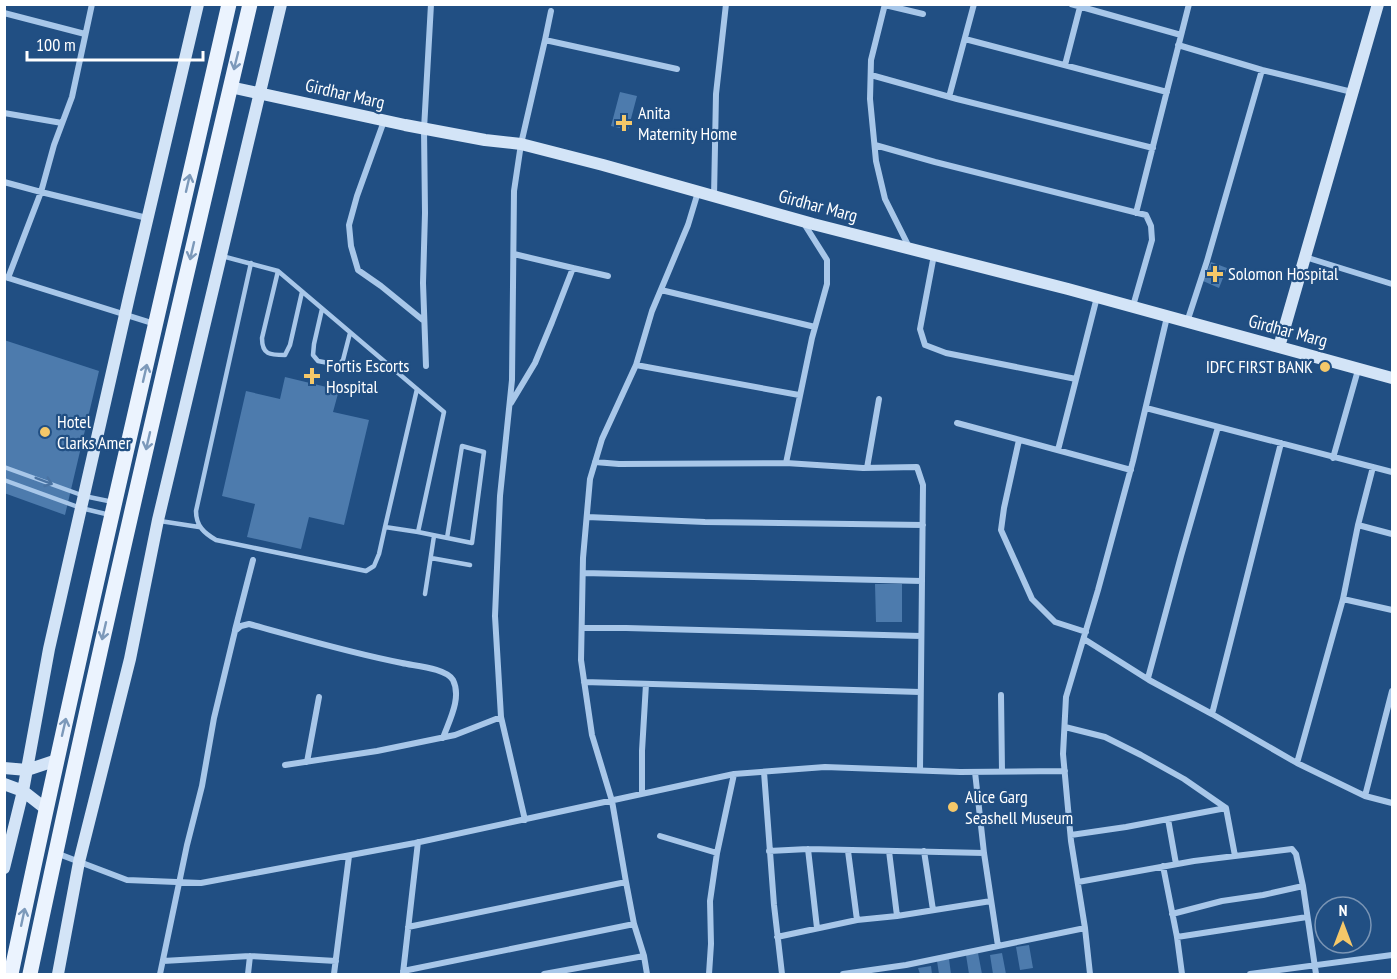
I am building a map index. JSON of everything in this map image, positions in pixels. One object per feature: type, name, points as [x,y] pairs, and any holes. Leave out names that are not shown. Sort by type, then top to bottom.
[{"type":"main road","points":[[11,975],[113,509],[229,4]]},
{"type":"main road","points":[[30,975],[129,522],[250,4]]},
{"type":"street","points":[[92,4],[72,96],[54,145],[41,192],[6,277],[156,324]]},
{"type":"street","points":[[5,861],[23,791],[49,649],[82,502],[198,4]]},
{"type":"street","points":[[58,975],[80,862],[130,659],[158,520],[281,4]]},
{"type":"street","points":[[426,366],[424,129],[431,4]]},
{"type":"street","points":[[714,197],[716,94],[726,4]]},
{"type":"street","points":[[949,97],[975,4]]},
{"type":"street","points":[[1071,4],[1180,35]]},
{"type":"street","points":[[1136,213],[1189,4]]},
{"type":"street","points":[[1279,347],[1378,4]]},
{"type":"street","points":[[909,249],[885,199],[876,161],[870,99],[871,60],[885,5],[923,14]]},
{"type":"street","points":[[1065,65],[1080,7]]},
{"type":"street","points":[[525,819],[501,717],[495,616],[500,496],[512,380],[514,191],[521,144],[551,11]]},
{"type":"street","points":[[4,14],[85,33]]},
{"type":"street","points":[[545,39],[677,69]]},
{"type":"street","points":[[965,39],[1167,92]]},
{"type":"street","points":[[1178,45],[1262,70],[1353,93]]},
{"type":"street","points":[[1187,322],[1262,70]]},
{"type":"street","points":[[871,75],[1037,120],[1153,148]]},
{"type":"street","name":"Girdhar Marg","points":[[230,87],[424,129],[521,144],[808,223],[1097,297],[1392,378]]},
{"type":"street","points":[[4,113],[62,123]]},
{"type":"street","points":[[384,121],[349,225],[351,246],[358,270],[424,321]]},
{"type":"street","points":[[876,145],[1146,215],[1152,226],[1152,240],[1132,307]]},
{"type":"street","points":[[4,182],[148,218]]},
{"type":"street","points":[[646,975],[644,956],[634,924],[612,801],[592,735],[581,660],[583,573],[590,479],[595,462],[602,439],[636,365],[652,311],[688,225],[698,192]]},
{"type":"street","points":[[786,463],[815,327],[827,284],[827,260],[808,223]]},
{"type":"street","points":[[514,254],[608,276]]},
{"type":"street","points":[[934,255],[920,329],[925,345],[946,353],[1076,379]]},
{"type":"street","points":[[1305,257],[1392,284]]},
{"type":"street","points":[[510,405],[535,363],[573,268]]},
{"type":"street","points":[[661,290],[815,327]]},
{"type":"street","points":[[1058,450],[1097,297]]},
{"type":"street","points":[[1090,975],[1071,835],[1063,754],[1066,697],[1131,470],[1167,317]]},
{"type":"street","points":[[636,365],[800,395]]},
{"type":"street","points":[[1333,458],[1358,369]]},
{"type":"street","points":[[867,468],[879,399]]},
{"type":"street","points":[[1146,408],[1392,472]]},
{"type":"street","points":[[957,423],[1131,470]]},
{"type":"street","points":[[1148,678],[1218,426]]},
{"type":"street","points":[[1019,440],[1001,530],[1032,599],[1055,622],[1085,636],[1148,678],[1297,762],[1365,796],[1392,803]]},
{"type":"street","points":[[1212,714],[1281,443]]},
{"type":"street","points":[[595,462],[630,464],[786,463],[867,468],[916,467],[923,485],[920,770]]},
{"type":"street","points":[[1297,762],[1343,599],[1373,467]]},
{"type":"street","points":[[587,517],[705,522],[923,525]]},
{"type":"street","points":[[1358,525],[1392,534]]},
{"type":"street","points":[[160,975],[187,844],[202,786],[214,718],[253,560]]},
{"type":"street","points":[[583,573],[922,581]]},
{"type":"street","points":[[1343,599],[1392,610]]},
{"type":"street","points":[[235,631],[249,624],[388,660],[444,671],[453,680],[456,702],[443,738]]},
{"type":"street","points":[[582,628],[921,636]]},
{"type":"street","points":[[584,682],[920,692]]},
{"type":"street","points":[[642,795],[646,684]]},
{"type":"street","points":[[1365,796],[1392,691]]},
{"type":"street","points":[[1001,695],[1002,771]]},
{"type":"street","points":[[308,762],[319,697]]},
{"type":"street","points":[[285,765],[443,738],[501,717]]},
{"type":"street","points":[[1065,727],[1105,738],[1141,755],[1184,779],[1226,808],[1236,856]]},
{"type":"street","points":[[4,768],[27,770],[57,760]]},
{"type":"street","points":[[56,852],[127,880],[201,884],[418,842],[734,774],[825,767],[975,772],[1065,771]]},
{"type":"street","points":[[764,772],[769,851],[782,975]]},
{"type":"street","points":[[975,772],[998,946]]},
{"type":"street","points":[[709,975],[710,901],[717,854],[734,774]]},
{"type":"street","points":[[4,784],[23,791],[46,809]]},
{"type":"street","points":[[1071,835],[1226,808]]},
{"type":"street","points":[[1168,819],[1176,864]]},
{"type":"street","points":[[660,836],[717,854]]},
{"type":"street","points":[[418,842],[403,973],[634,924]]},
{"type":"street","points":[[769,851],[808,849],[984,853]]},
{"type":"street","points":[[808,849],[817,928]]},
{"type":"street","points":[[1078,882],[1163,866],[1292,849],[1296,854],[1303,886],[1316,975]]},
{"type":"street","points":[[848,851],[857,920]]},
{"type":"street","points":[[889,852],[897,916]]},
{"type":"street","points":[[924,852],[933,910]]},
{"type":"street","points":[[334,975],[349,856]]},
{"type":"street","points":[[1163,866],[1182,975]]},
{"type":"street","points":[[408,927],[626,882]]},
{"type":"street","points":[[1172,914],[1222,901],[1303,886]]},
{"type":"street","points":[[777,937],[857,920],[991,901]]},
{"type":"street","points":[[1177,937],[1307,917]]},
{"type":"street","points":[[843,975],[906,965],[1085,928]]},
{"type":"street","points":[[1250,975],[1392,955]]},
{"type":"street","points":[[163,961],[250,956],[336,961]]},
{"type":"street","points":[[248,975],[250,956]]},
{"type":"street","points":[[544,975],[644,956]]},
{"type":"lane","points":[[222,256],[278,271],[444,412],[418,532]]},
{"type":"lane","points":[[251,263],[196,511],[196,519],[205,534],[216,540],[366,571],[374,566],[379,554],[417,389]]},
{"type":"lane","points":[[278,271],[262,339],[262,347],[267,353],[285,355],[290,345],[302,292]]},
{"type":"lane","points":[[322,309],[313,355],[318,361],[339,365],[344,360],[350,333]]},
{"type":"lane","points":[[385,527],[472,543],[484,452],[462,447],[447,538]]},
{"type":"lane","points":[[4,467],[82,502],[113,509]]},
{"type":"lane","points":[[4,480],[113,509]]},
{"type":"lane","points":[[158,520],[199,526]]},
{"type":"lane","points":[[425,594],[434,536]]},
{"type":"lane","points":[[431,558],[470,565]]},
{"type":"building","points":[[620,92],[637,96],[628,130],[611,126]]},
{"type":"building","points":[[1211,262],[1227,268],[1219,288],[1203,281]]},
{"type":"building","name":"Hotel Clarks Amer","points":[[4,340],[99,371],[65,515],[4,493]]},
{"type":"building","points":[[285,377],[339,390],[333,412],[369,420],[344,525],[309,517],[301,549],[247,537],[255,504],[222,496],[246,391],[280,399]]},
{"type":"building","points":[[875,584],[902,584],[902,622],[876,622]]},
{"type":"building","points":[[1029,945],[1033,968],[1020,970],[1016,947]]},
{"type":"building","points":[[978,953],[982,974],[969,974],[966,955]]},
{"type":"building","points":[[1002,953],[1006,974],[993,974],[990,955]]},
{"type":"building","points":[[949,959],[951,974],[939,974],[937,961]]},
{"type":"building","points":[[931,966],[932,974],[920,974],[918,968]]},
{"type":"place","name":"Anita Maternity Home","points":[[624,123]]},
{"type":"place","name":"Solomon Hospital","points":[[1215,274]]},
{"type":"place","name":"IDFC FIRST BANK","points":[[1325,367]]},
{"type":"place","name":"Fortis Escorts Hospital","points":[[312,376]]},
{"type":"place","name":"Hotel Clarks Amer","points":[[45,432]]},
{"type":"place","name":"Alice Garg Seashell Museum","points":[[953,807]]}]
